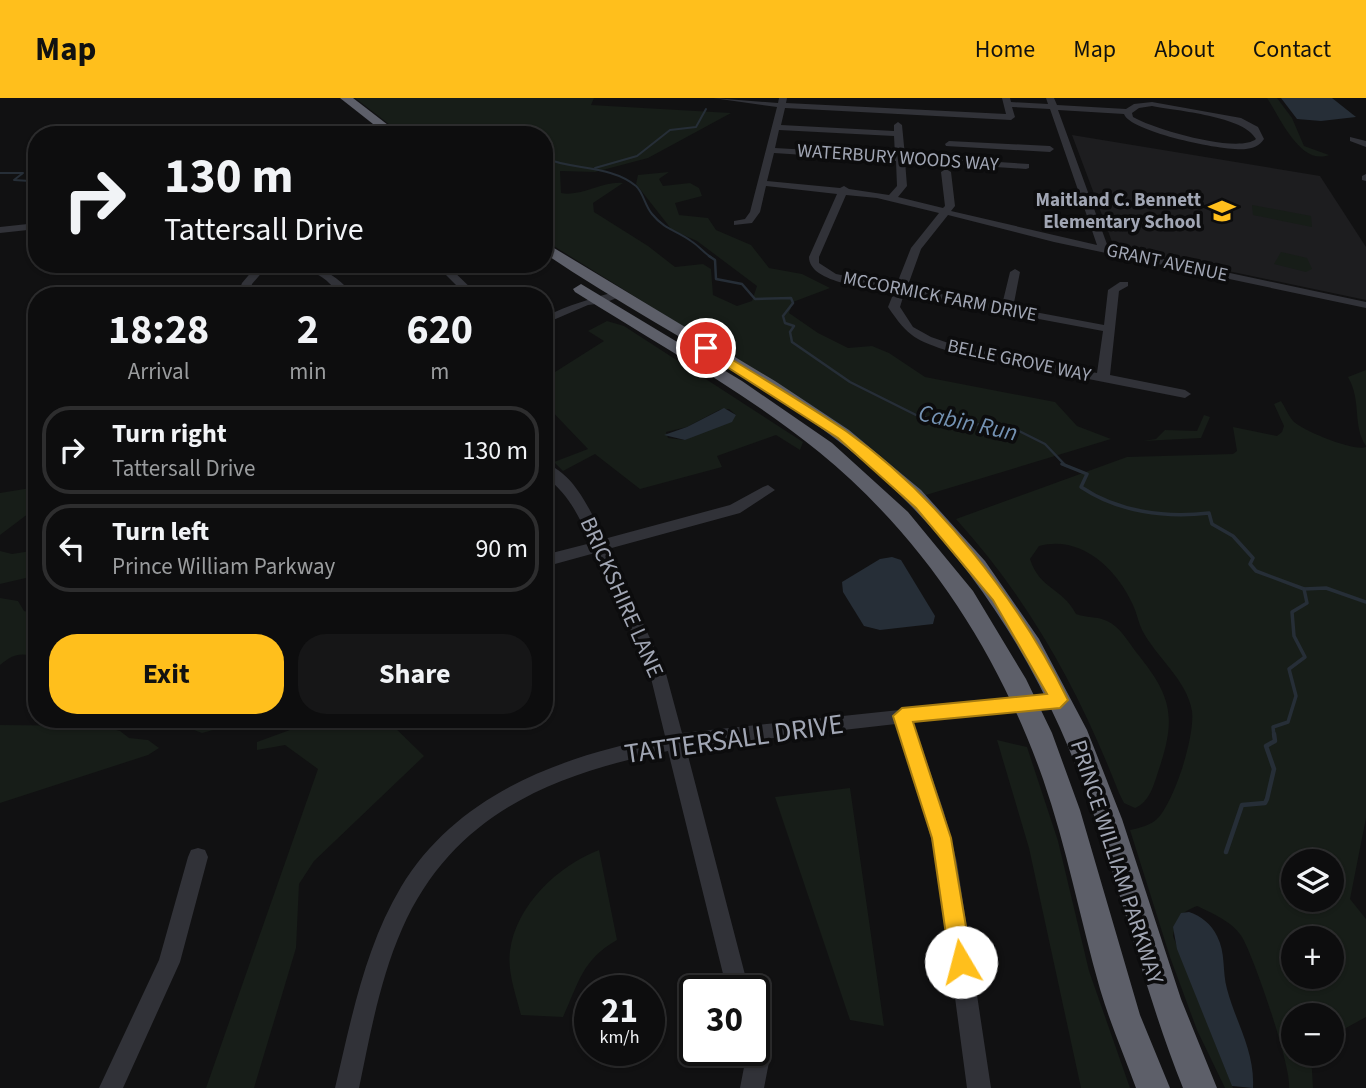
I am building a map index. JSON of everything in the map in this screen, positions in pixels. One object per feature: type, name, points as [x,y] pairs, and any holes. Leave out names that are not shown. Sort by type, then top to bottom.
[{"type":"highway","points":[[341,102],[364,126]]},
{"type":"highway","points":[[341,102],[380,126]]},
{"type":"highway","name":"PRINCE WILLIAM PARKWAY","points":[[553,253],[609,297],[790,422],[881,496],[931,551],[977,614],[1025,703],[1057,780],[1125,1018],[1153,1088]]},
{"type":"highway","name":"PRINCE WILLIAM PARKWAY","points":[[553,269],[609,297],[814,415],[894,477],[945,529],[999,596],[1060,700],[1095,781],[1159,990],[1200,1088]]},
{"type":"street","points":[[717,98],[897,112],[956,110],[1012,117],[1007,101],[1051,102],[1128,112],[1137,106],[1159,104],[1234,119],[1252,126],[1260,139],[1247,146],[1219,145],[1146,128],[1133,122],[1128,112]]},
{"type":"street","points":[[738,223],[753,216],[782,101]]},
{"type":"street","points":[[1051,102],[1104,250]]},
{"type":"street","points":[[892,198],[902,186],[897,112]]},
{"type":"street","points":[[776,127],[899,134]]},
{"type":"street","points":[[1353,139],[1366,144]]},
{"type":"street","points":[[949,144],[1050,149]]},
{"type":"street","points":[[960,144],[963,162]]},
{"type":"street","points":[[1021,148],[1030,180]]},
{"type":"street","name":"WATERBURY WOODS WAY","points":[[770,150],[1026,166]]},
{"type":"street","points":[[946,172],[950,202],[947,212]]},
{"type":"street","name":"GRANT AVENUE","points":[[762,183],[844,189],[892,198],[1104,250],[1366,304]]},
{"type":"street","name":"MCCORMICK FARM DRIVE","points":[[844,189],[814,257],[814,264],[822,272],[833,277],[1109,329]]},
{"type":"street","name":"BELLE GROVE WAY","points":[[947,212],[916,248],[895,301],[896,313],[909,329],[927,340],[955,349],[1185,394]]},
{"type":"street","points":[[0,230],[28,227]]},
{"type":"street","points":[[1006,310],[1015,272]]},
{"type":"street","points":[[246,287],[256,273]]},
{"type":"street","points":[[326,273],[342,287]]},
{"type":"street","points":[[451,273],[468,287]]},
{"type":"street","points":[[1103,378],[1114,290],[1124,284]]},
{"type":"street","points":[[553,317],[586,302],[609,297]]},
{"type":"street","points":[[553,327],[595,308],[609,297]]},
{"type":"street","name":"BRICKSHIRE LANE","points":[[553,474],[567,486],[599,545],[657,670],[734,975]]},
{"type":"street","points":[[553,558],[735,509],[768,490]]},
{"type":"street","name":"TATTERSALL DRIVE","points":[[347,1088],[376,972],[394,923],[413,888],[446,843],[480,813],[550,775],[675,741],[1060,700]]},
{"type":"street","points":[[902,716],[934,812],[947,862],[979,1088]]},
{"type":"street","points":[[111,1088],[169,962],[198,857]]},
{"type":"street","points":[[752,1088],[756,1066]]},
{"type":"shaded area","points":[[355,98],[594,98],[591,105],[731,113],[648,158],[595,172],[560,171],[561,193],[576,193],[607,184],[623,183],[593,203],[594,212],[648,246],[675,267],[703,264],[711,269],[713,295],[737,306],[752,301],[757,286],[697,241],[672,230],[636,184],[638,175],[669,172],[659,179],[663,186],[690,183],[699,188],[702,196],[675,203],[679,215],[708,218],[716,230],[751,245],[769,268],[802,274],[830,288],[793,302],[789,313],[818,333],[848,348],[872,346],[889,353],[925,377],[1055,402],[1077,426],[1111,439],[926,495],[835,421],[553,246],[553,126],[391,126]]},
{"type":"shaded area","points":[[1267,98],[1277,98],[1292,118],[1304,146],[1329,155],[1319,156],[1300,147]]},
{"type":"shaded area","points":[[1281,98],[1332,98],[1356,117],[1321,121],[1297,119]]},
{"type":"shaded area","name":"Maitland C. Bennett Elementary School","points":[[1072,135],[1320,176],[1366,247],[1366,300],[1114,247]]},
{"type":"shaded area","points":[[1252,205],[1311,216],[1312,227],[1253,215]]},
{"type":"shaded area","points":[[1281,252],[1307,258],[1312,269],[1306,272],[1274,264]]},
{"type":"shaded area","points":[[607,321],[624,326],[803,442],[800,450],[776,435],[717,456],[722,467],[640,489],[595,454],[563,471],[554,462],[588,449],[553,412],[553,373],[604,341],[588,331]],"holes":[[[729,409],[736,415],[685,440],[668,438],[666,432],[687,427],[719,410]]]},
{"type":"shaded area","points":[[1366,370],[1366,446],[1359,430],[1355,395],[1348,377]]},
{"type":"shaded area","points":[[1281,401],[1293,421],[1299,425],[1341,444],[1366,447],[1366,818],[1350,899],[1366,919],[1366,1017],[1344,1029],[1344,1003],[1281,1003],[1281,1046],[1255,966],[1242,937],[1228,922],[1197,906],[1191,909],[1180,916],[1173,936],[1233,1088],[1225,1088],[1197,1030],[1170,957],[1130,830],[1149,824],[1159,817],[1177,782],[1187,751],[1192,722],[1192,711],[1184,689],[1148,640],[1126,591],[1107,567],[1083,550],[1069,545],[1039,546],[1030,559],[1039,577],[1064,598],[1076,614],[1103,619],[1115,626],[1148,667],[1163,694],[1169,720],[1168,734],[1155,781],[1148,797],[1140,805],[1135,808],[1124,803],[1087,718],[1050,648],[1007,582],[956,519],[1127,457],[1233,454],[1237,451],[1233,427],[1277,436],[1284,426],[1274,404]]},
{"type":"shaded area","points":[[724,408],[736,415],[732,422],[685,440],[664,435],[687,427]]},
{"type":"shaded area","points":[[1204,415],[1210,417],[1201,438],[1143,441],[1156,439],[1165,430],[1197,431]]},
{"type":"shaded area","points":[[28,488],[28,514],[0,535],[0,493]]},
{"type":"shaded area","points":[[0,551],[12,554],[28,551],[28,577],[0,584]]},
{"type":"shaded area","points":[[892,557],[901,560],[935,616],[933,624],[880,630],[864,626],[843,592],[842,582],[880,559]]},
{"type":"shaded area","points":[[0,598],[18,601],[24,611],[28,612],[28,655],[17,655],[0,665]]},
{"type":"shaded area","points":[[0,725],[28,725],[28,728],[109,728],[120,731],[129,738],[148,740],[159,748],[148,755],[0,803]]},
{"type":"shaded area","points":[[189,728],[221,728],[202,733]]},
{"type":"shaded area","points":[[295,728],[395,728],[424,756],[314,861],[299,884],[296,948],[254,1088],[206,1088],[318,769],[285,745],[257,750],[257,742]]},
{"type":"shaded area","points":[[997,740],[1027,747],[1058,841],[1089,971],[1130,1088],[1081,1088],[1029,848]]},
{"type":"shaded area","points":[[850,788],[884,1026],[850,1020],[775,797]]},
{"type":"shaded area","points":[[599,850],[617,940],[596,956],[582,975],[574,975],[574,992],[563,1017],[521,1015],[509,959],[514,934],[530,903],[541,889],[584,857]]},
{"type":"shaded area","points":[[1189,912],[1209,924],[1220,942],[1227,989],[1251,1062],[1253,1088],[1232,1086],[1177,949],[1173,927],[1181,913]]},
{"type":"shaded area","points":[[1286,1066],[1312,1066],[1313,1088],[1289,1088]]},
{"type":"waterway","points":[[595,168],[637,156],[670,130],[696,127],[706,109]]},
{"type":"waterway","name":"Cabin Run","points":[[553,161],[603,171],[626,179],[636,186],[657,219],[712,258]]},
{"type":"waterway","name":"Cabin Run","points":[[0,173],[23,173],[14,180],[28,181]]},
{"type":"waterway","name":"Cabin Run","points":[[712,258],[715,260],[716,279],[742,284],[755,299],[791,298],[793,303],[783,316],[785,323],[794,326],[790,332],[792,342],[850,382],[918,416],[973,425],[990,423],[1019,431],[1045,444],[1065,465]]},
{"type":"waterway","name":"Cabin Run","points":[[1065,465],[1087,474],[1081,487],[1095,496],[1126,508],[1159,514],[1209,513],[1212,524],[1233,536],[1253,558],[1250,564],[1256,571],[1304,589]]},
{"type":"waterway","name":"Cabin Run","points":[[1304,589],[1326,588],[1366,602]]},
{"type":"waterway","points":[[1274,736],[1273,727],[1288,722],[1296,696],[1289,669],[1305,657],[1294,636],[1292,612],[1307,603],[1304,589]]},
{"type":"waterway","points":[[1226,852],[1242,805],[1265,803],[1267,799],[1274,769],[1266,746],[1275,741],[1274,734]]},
{"type":"place","name":"Maitland C. Bennett Elementary School","points":[[1222,211]]},
{"type":"route","points":[[706,348],[814,415],[894,477],[945,529],[999,596],[1060,700],[902,716],[942,838],[961,962]]}]
